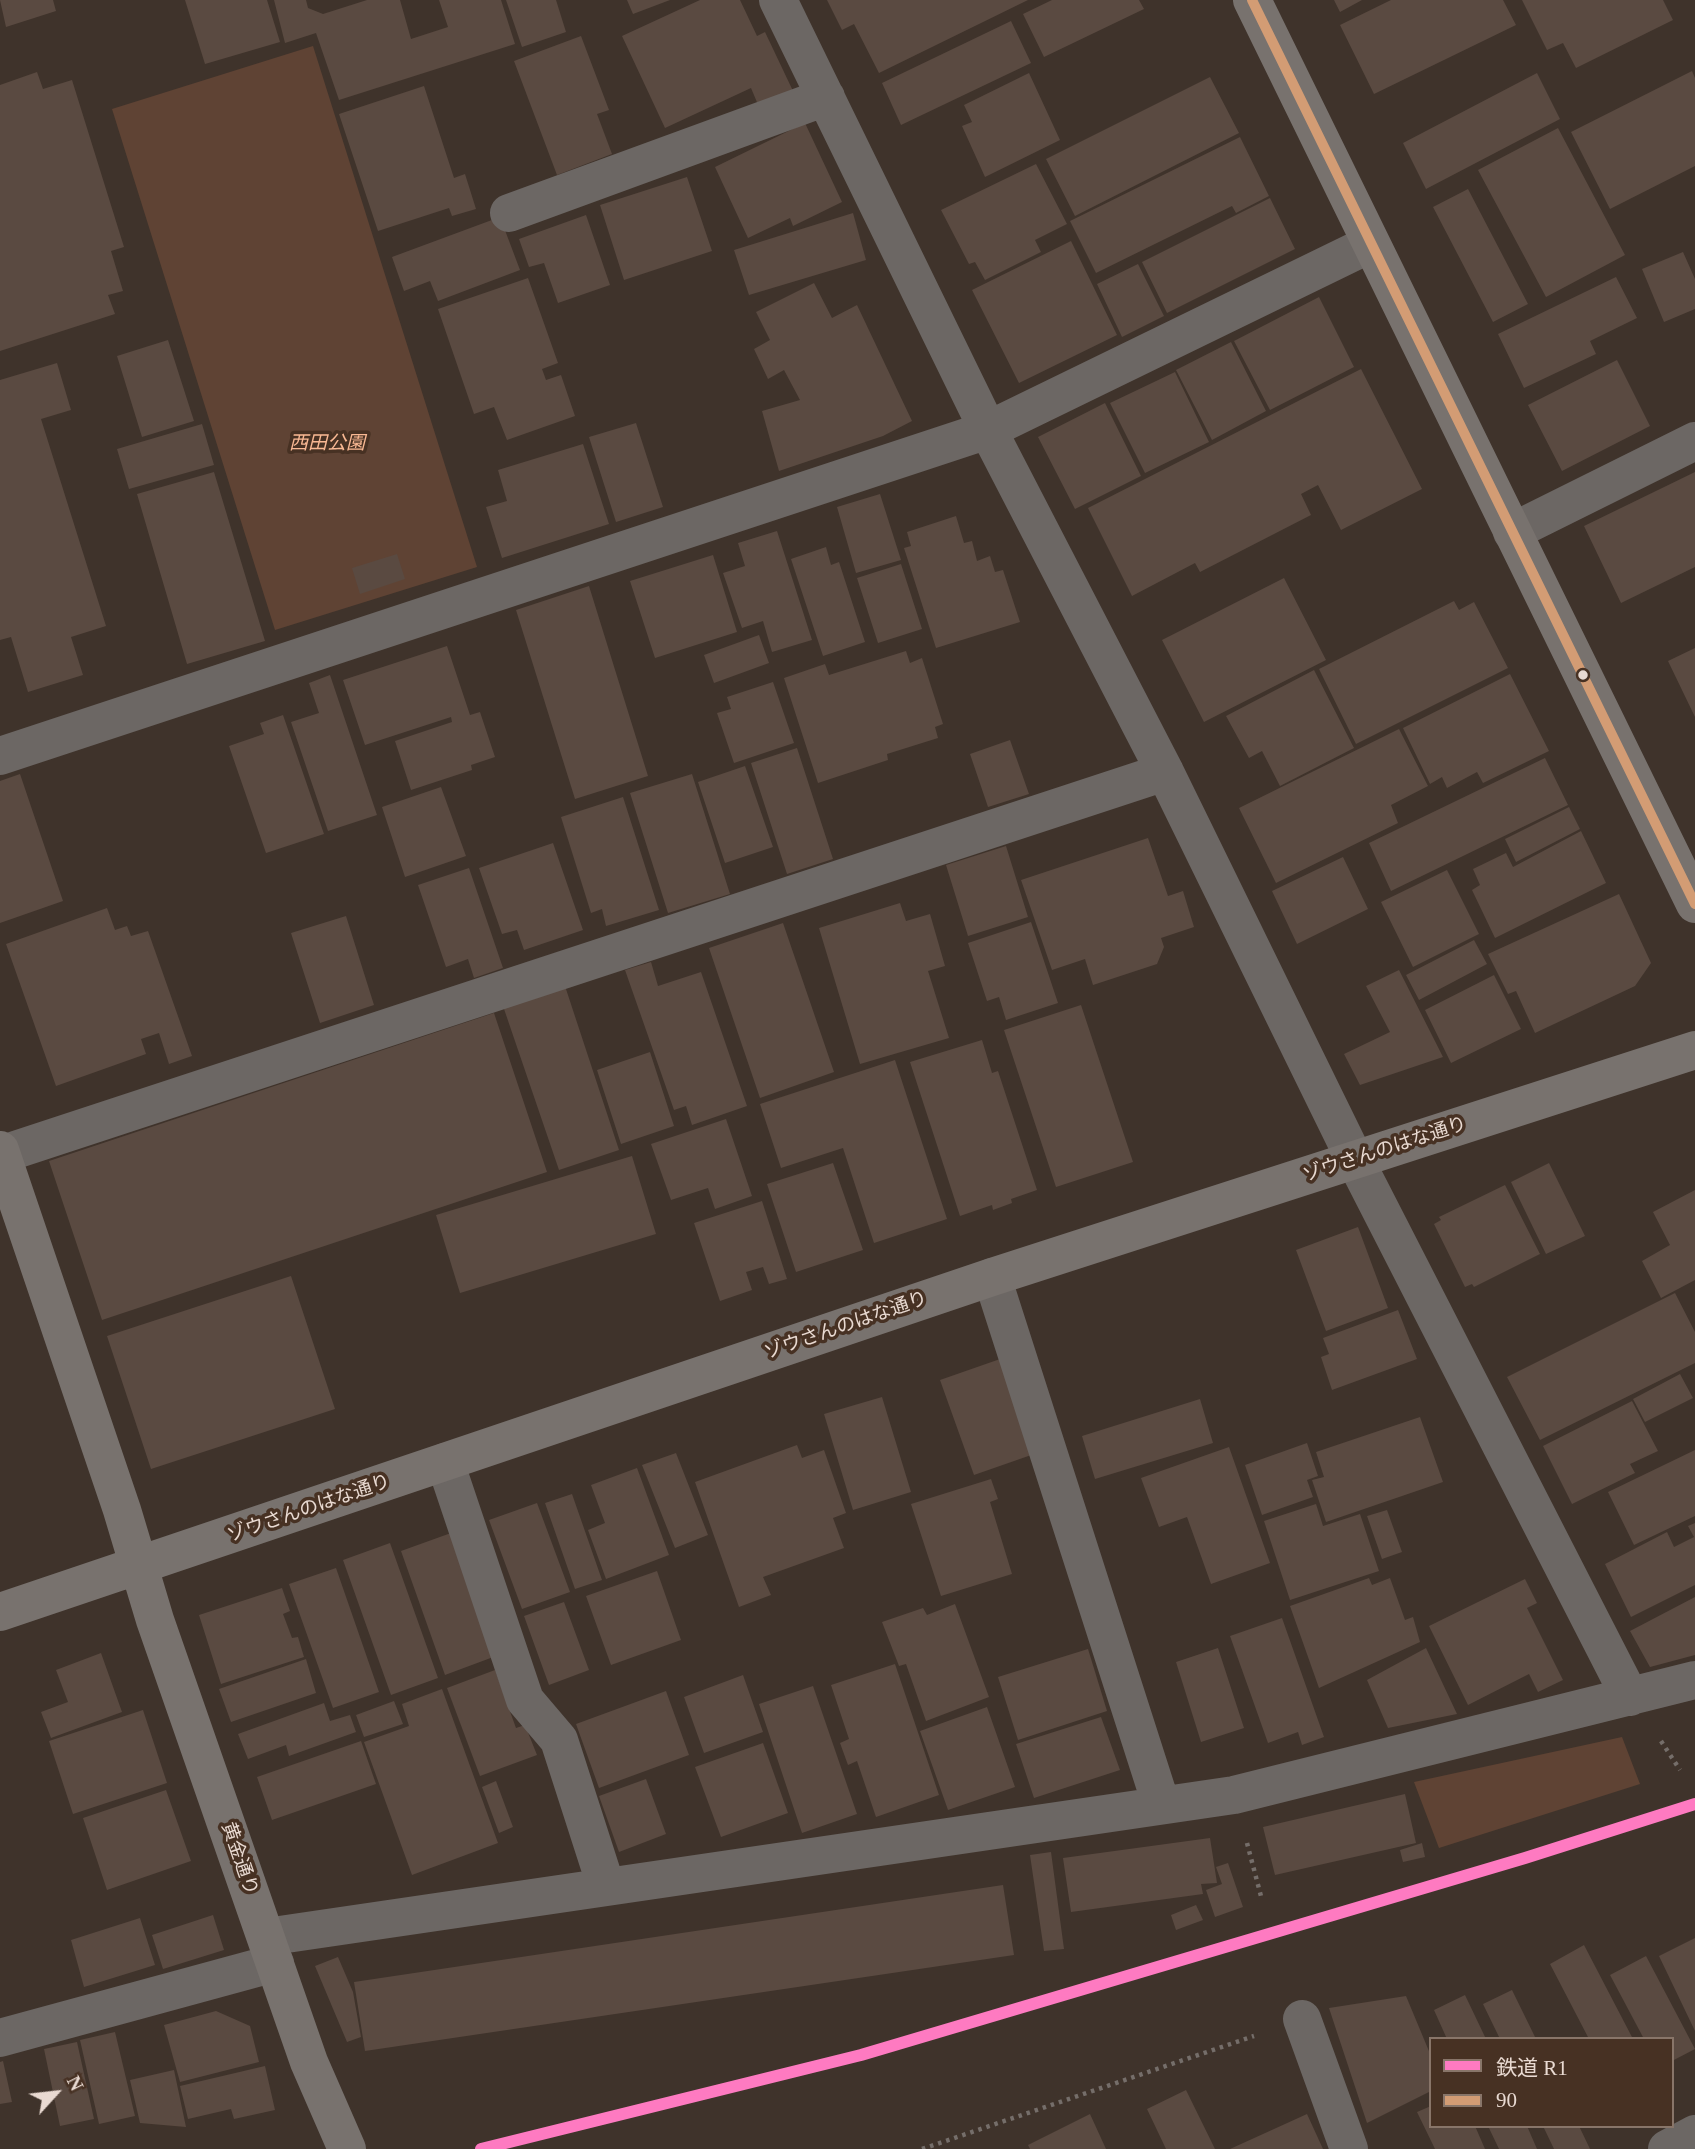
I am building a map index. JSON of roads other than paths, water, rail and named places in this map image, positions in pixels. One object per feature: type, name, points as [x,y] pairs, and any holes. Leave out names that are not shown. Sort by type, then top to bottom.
[{"type":"street","points":[[779,0],[988,430],[1165,772],[1355,1160],[1630,1697]]},
{"type":"street","points":[[1252,0],[1695,904]]},
{"type":"street","points":[[509,213],[826,97]]},
{"type":"street","points":[[0,756],[988,430],[1370,244]]},
{"type":"street","points":[[1511,532],[1695,441]]},
{"type":"street","points":[[0,1153],[1165,772]]},
{"type":"street","name":"ゾウさんのはな通り","points":[[0,1612],[992,1277],[1695,1050]]},
{"type":"street","name":"黄金通り","points":[[0,1153],[138,1566],[309,2062],[347,2149]]},
{"type":"street","points":[[992,1277],[1161,1804]]},
{"type":"street","points":[[445,1462],[525,1700],[559,1741],[606,1886]]},
{"type":"street","points":[[0,2038],[271,1950],[606,1886],[1234,1795],[1695,1680]]},
{"type":"street","points":[[1302,2019],[1349,2149]]},
{"type":"street","points":[[1667,2149],[1695,2134]]},
{"type":"rail line","name":"R1","points":[[481,2149],[861,2055],[1525,1858],[1695,1804]]},
{"type":"park label","name":"西田公園","points":[[327,444]]}]
